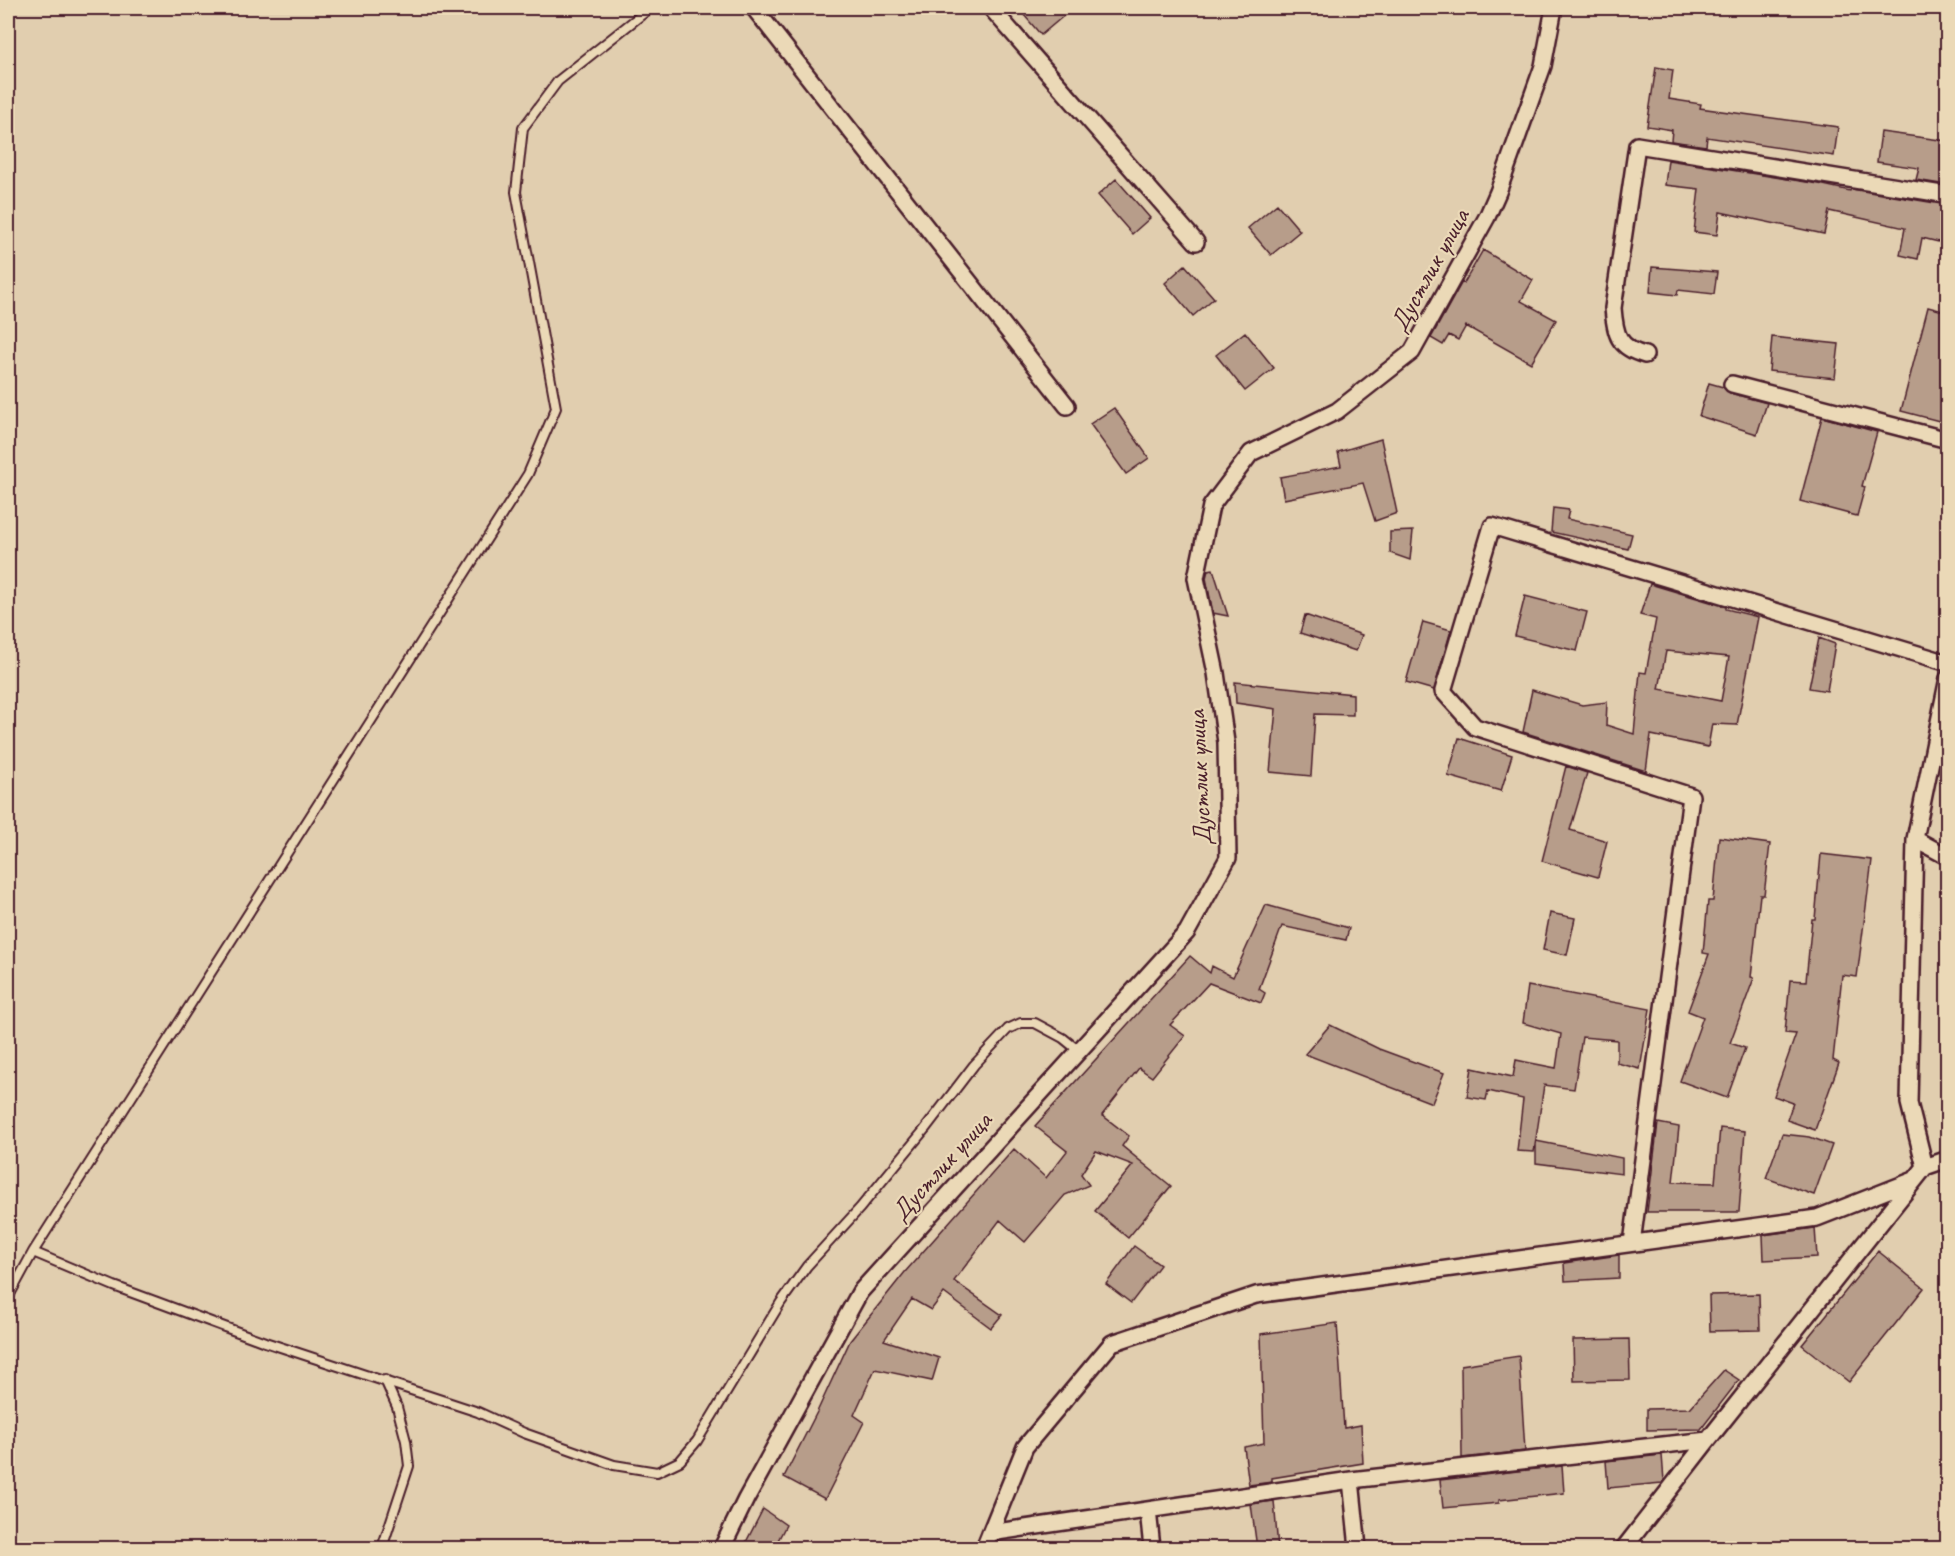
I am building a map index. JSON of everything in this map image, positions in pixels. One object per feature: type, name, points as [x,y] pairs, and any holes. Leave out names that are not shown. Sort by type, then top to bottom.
[{"type":"street","points":[[754,8],[1067,406]]},
{"type":"street","points":[[991,8],[1196,242]]},
{"type":"street","name":"Дустлик улица","points":[[722,1548],[746,1499],[860,1292],[1187,932],[1228,858],[1226,742],[1216,673],[1196,578],[1211,506],[1251,453],[1337,411],[1412,352],[1487,217],[1498,192],[1544,66],[1554,8]]},
{"type":"street","points":[[1645,356],[1629,351],[1615,331],[1612,308],[1637,144],[1947,195]]},
{"type":"street","points":[[1732,384],[1947,440]]},
{"type":"street","points":[[1632,1243],[1691,796],[1475,727],[1443,691],[1492,526],[1947,663]]},
{"type":"street","points":[[1925,1167],[1910,1103],[1915,839],[1947,678]]},
{"type":"street","points":[[1915,839],[1947,857]]},
{"type":"street","points":[[1624,1548],[1914,1180],[1925,1167],[1947,1159]]},
{"type":"street","points":[[984,1548],[1025,1447],[1112,1343],[1256,1295],[1817,1218],[1914,1180]]},
{"type":"street","points":[[990,1533],[1351,1480],[1708,1440]]},
{"type":"street","points":[[1351,1480],[1358,1548]]},
{"type":"street","points":[[1148,1510],[1152,1548]]},
{"type":"lane","points":[[8,1298],[33,1252],[528,474],[556,408],[516,192],[523,128],[558,81],[650,8]]},
{"type":"lane","points":[[33,1252],[114,1286],[265,1342],[478,1412],[524,1433],[614,1465],[657,1472],[680,1461],[697,1441],[781,1302],[807,1266],[925,1129],[974,1065],[1008,1029],[1021,1023],[1035,1023],[1063,1038],[1079,1051]]},
{"type":"lane","points":[[382,1548],[409,1466],[406,1441],[397,1407],[385,1380]]},
{"type":"building","points":[[1018,8],[1073,8],[1041,35]]},
{"type":"building","points":[[1656,67],[1673,70],[1669,99],[1701,104],[1700,108],[1838,127],[1834,156],[1707,137],[1706,146],[1671,141],[1672,130],[1647,126]]},
{"type":"building","points":[[1881,132],[1947,141],[1947,185],[1916,180],[1919,168],[1877,162]]},
{"type":"building","points":[[1668,160],[1947,205],[1947,244],[1922,238],[1918,259],[1900,255],[1905,228],[1829,211],[1824,234],[1720,212],[1717,235],[1694,232],[1699,189],[1665,185]]},
{"type":"building","points":[[1116,179],[1150,218],[1132,234],[1098,195]]},
{"type":"building","points":[[1277,204],[1300,231],[1271,255],[1248,228]]},
{"type":"building","points":[[1483,250],[1533,280],[1521,301],[1556,320],[1531,363],[1466,326],[1458,340],[1449,335],[1443,345],[1431,338],[1462,282],[1464,283]]},
{"type":"building","points":[[1185,265],[1214,298],[1193,316],[1165,283]]},
{"type":"building","points":[[1652,267],[1717,272],[1714,294],[1678,290],[1677,295],[1650,292]]},
{"type":"building","points":[[1928,307],[1947,312],[1947,423],[1901,411]]},
{"type":"building","points":[[1245,332],[1274,368],[1245,391],[1216,355]]},
{"type":"building","points":[[1772,337],[1839,344],[1835,378],[1769,371]]},
{"type":"building","points":[[1709,383],[1723,387],[1730,393],[1767,403],[1757,434],[1699,416]]},
{"type":"building","points":[[1114,408],[1149,458],[1126,474],[1090,424]]},
{"type":"building","points":[[1822,417],[1877,432],[1862,486],[1865,487],[1857,516],[1800,501]]},
{"type":"building","points":[[1381,439],[1397,513],[1375,521],[1363,483],[1284,499],[1280,477],[1341,466],[1338,452]]},
{"type":"building","points":[[1553,508],[1569,510],[1567,519],[1632,534],[1628,549],[1551,532]]},
{"type":"building","points":[[1413,531],[1410,560],[1390,553],[1390,532]]},
{"type":"building","points":[[1213,569],[1228,616],[1213,613],[1206,578],[1208,570]]},
{"type":"building","points":[[1650,584],[1758,617],[1737,725],[1712,724],[1708,747],[1651,735],[1646,771],[1523,732],[1532,690],[1582,705],[1607,702],[1606,725],[1634,734],[1640,672],[1646,673],[1656,619],[1640,615]],"holes":[[[1666,651],[1729,657],[1721,701],[1659,689]]]},
{"type":"building","points":[[1525,596],[1587,612],[1577,651],[1515,636]]},
{"type":"building","points":[[1305,615],[1362,635],[1356,651],[1300,633]]},
{"type":"building","points":[[1423,622],[1451,630],[1434,690],[1406,682]]},
{"type":"building","points":[[1819,638],[1835,644],[1827,691],[1809,688]]},
{"type":"building","points":[[1235,682],[1353,694],[1353,715],[1315,714],[1311,776],[1270,772],[1276,709],[1236,703]]},
{"type":"building","points":[[1459,738],[1512,755],[1501,791],[1448,776]]},
{"type":"building","points":[[1566,766],[1587,773],[1570,830],[1607,841],[1598,877],[1542,861]]},
{"type":"building","points":[[1719,837],[1770,844],[1764,895],[1760,895],[1751,977],[1754,978],[1730,1043],[1745,1048],[1727,1098],[1680,1081],[1703,1017],[1688,1011],[1709,954],[1703,953],[1708,901],[1713,901]]},
{"type":"building","points":[[1821,854],[1872,860],[1857,977],[1842,975],[1833,1060],[1839,1063],[1815,1130],[1787,1120],[1793,1103],[1774,1096],[1796,1034],[1785,1033],[1790,980],[1806,981]]},
{"type":"building","points":[[1266,905],[1349,928],[1346,940],[1282,926],[1259,989],[1265,993],[1261,1003],[1209,983],[1170,1025],[1185,1036],[1152,1077],[1139,1068],[1102,1115],[1129,1136],[1122,1146],[1171,1186],[1128,1238],[1095,1211],[1133,1165],[1096,1151],[1081,1174],[1089,1185],[1065,1195],[1025,1242],[1000,1220],[954,1281],[1002,1315],[991,1328],[944,1293],[931,1310],[912,1299],[884,1340],[939,1358],[932,1381],[875,1369],[854,1415],[864,1422],[825,1499],[784,1477],[850,1341],[905,1272],[1014,1149],[1046,1178],[1067,1151],[1035,1126],[1190,956],[1210,973],[1212,966],[1233,977]]},
{"type":"building","points":[[1550,913],[1575,918],[1567,955],[1543,950]]},
{"type":"building","points":[[1528,986],[1650,1009],[1640,1069],[1617,1063],[1617,1040],[1582,1037],[1574,1089],[1544,1085],[1534,1152],[1517,1151],[1523,1099],[1488,1091],[1486,1100],[1467,1097],[1472,1068],[1513,1077],[1516,1060],[1556,1068],[1561,1034],[1523,1023]]},
{"type":"building","points":[[1330,1025],[1379,1049],[1444,1073],[1432,1103],[1305,1054]]},
{"type":"building","points":[[1658,1123],[1679,1127],[1673,1182],[1715,1183],[1720,1128],[1745,1131],[1739,1212],[1647,1212]]},
{"type":"building","points":[[1782,1134],[1810,1137],[1832,1145],[1814,1195],[1766,1178]]},
{"type":"building","points":[[1536,1141],[1622,1158],[1622,1174],[1536,1163]]},
{"type":"building","points":[[1815,1228],[1817,1257],[1764,1260],[1763,1235]]},
{"type":"building","points":[[1134,1246],[1160,1265],[1131,1303],[1106,1284]]},
{"type":"building","points":[[1878,1251],[1924,1288],[1849,1382],[1802,1345]]},
{"type":"building","points":[[1619,1255],[1619,1278],[1565,1281],[1564,1263]]},
{"type":"building","points":[[1759,1294],[1760,1330],[1710,1331],[1709,1295]]},
{"type":"building","points":[[1337,1323],[1344,1428],[1361,1425],[1363,1463],[1272,1478],[1272,1482],[1249,1485],[1244,1447],[1264,1443],[1261,1334]]},
{"type":"building","points":[[1629,1339],[1630,1380],[1574,1381],[1573,1340]]},
{"type":"building","points":[[1519,1356],[1525,1451],[1462,1458],[1461,1365]]},
{"type":"building","points":[[1724,1370],[1739,1380],[1701,1429],[1647,1430],[1647,1409],[1690,1408]]},
{"type":"building","points":[[1662,1455],[1664,1481],[1662,1483],[1608,1488],[1606,1461]]},
{"type":"building","points":[[1562,1466],[1564,1493],[1499,1500],[1499,1503],[1443,1508],[1440,1480]]},
{"type":"building","points":[[1274,1501],[1278,1548],[1257,1548],[1251,1504]]},
{"type":"building","points":[[763,1509],[786,1525],[774,1548],[743,1548]]}]
